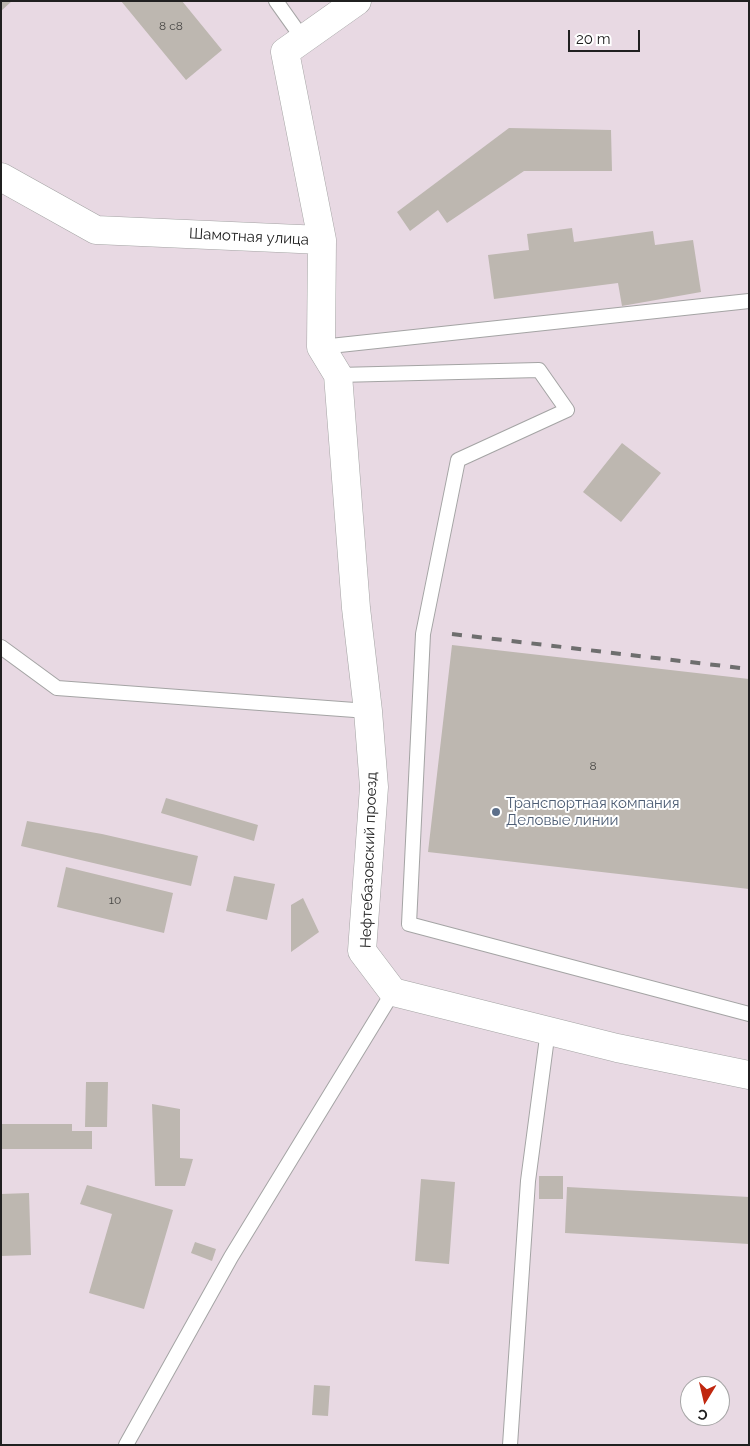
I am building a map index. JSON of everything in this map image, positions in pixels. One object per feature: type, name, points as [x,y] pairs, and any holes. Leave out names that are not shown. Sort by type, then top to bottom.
[{"type":"street","name":"Шамотная улица","points":[[1,177],[96,230],[322,240],[285,52],[357,1]]},
{"type":"street","points":[[321,347],[322,240]]},
{"type":"street","name":"Нефтебазовский проезд","points":[[321,347],[338,375],[356,608],[368,711],[374,788],[362,951],[393,992]]},
{"type":"street","points":[[393,992],[617,1048],[749,1074]]},
{"type":"lane","points":[[276,1],[303,39]]},
{"type":"lane","points":[[321,347],[749,301]]},
{"type":"lane","points":[[338,375],[539,370],[567,410],[458,460],[423,634],[409,924],[749,1014]]},
{"type":"lane","points":[[1,647],[57,688],[368,711]]},
{"type":"lane","points":[[126,1445],[231,1257],[393,992]]},
{"type":"lane","points":[[510,1445],[528,1181],[548,1030]]},
{"type":"shaded area","points":[[1,1],[749,1],[749,1445],[1,1445]]},
{"type":"building","points":[[1,1],[12,1],[1,11]]},
{"type":"building","points":[[121,1],[182,1],[222,50],[186,80]]},
{"type":"building","points":[[509,128],[611,130],[612,171],[524,171],[447,223],[438,210],[410,231],[397,212]]},
{"type":"building","points":[[572,228],[574,242],[653,231],[655,245],[693,240],[701,292],[622,306],[618,283],[494,299],[488,255],[529,250],[527,234]]},
{"type":"building","points":[[622,443],[661,473],[621,522],[583,492]]},
{"type":"building","points":[[452,645],[749,679],[749,889],[428,852]]},
{"type":"building","points":[[166,798],[258,825],[254,841],[161,813]]},
{"type":"building","points":[[27,821],[102,834],[198,856],[191,886],[21,846]]},
{"type":"building","points":[[66,867],[173,893],[164,933],[57,907]]},
{"type":"building","points":[[234,876],[275,884],[267,920],[226,911]]},
{"type":"building","points":[[303,898],[319,932],[291,952],[291,905]]},
{"type":"building","points":[[86,1082],[108,1082],[107,1127],[85,1127]]},
{"type":"building","points":[[152,1104],[180,1109],[180,1158],[193,1159],[185,1186],[155,1186]]},
{"type":"building","points":[[1,1124],[72,1124],[72,1131],[92,1131],[92,1149],[1,1149]]},
{"type":"building","points":[[539,1176],[563,1176],[563,1199],[539,1199]]},
{"type":"building","points":[[421,1179],[455,1182],[449,1264],[415,1261]]},
{"type":"building","points":[[87,1185],[173,1210],[144,1309],[89,1293],[112,1214],[80,1204]]},
{"type":"building","points":[[567,1187],[749,1197],[749,1244],[565,1233]]},
{"type":"building","points":[[29,1193],[31,1255],[1,1256],[1,1194]]},
{"type":"building","points":[[195,1242],[216,1249],[212,1261],[191,1253]]},
{"type":"building","points":[[314,1385],[330,1386],[328,1416],[312,1415]]},
{"type":"railway","points":[[452,634],[749,669]]},
{"type":"place","name":"Транспортная компания Деловые линии","points":[[496,812]]}]
